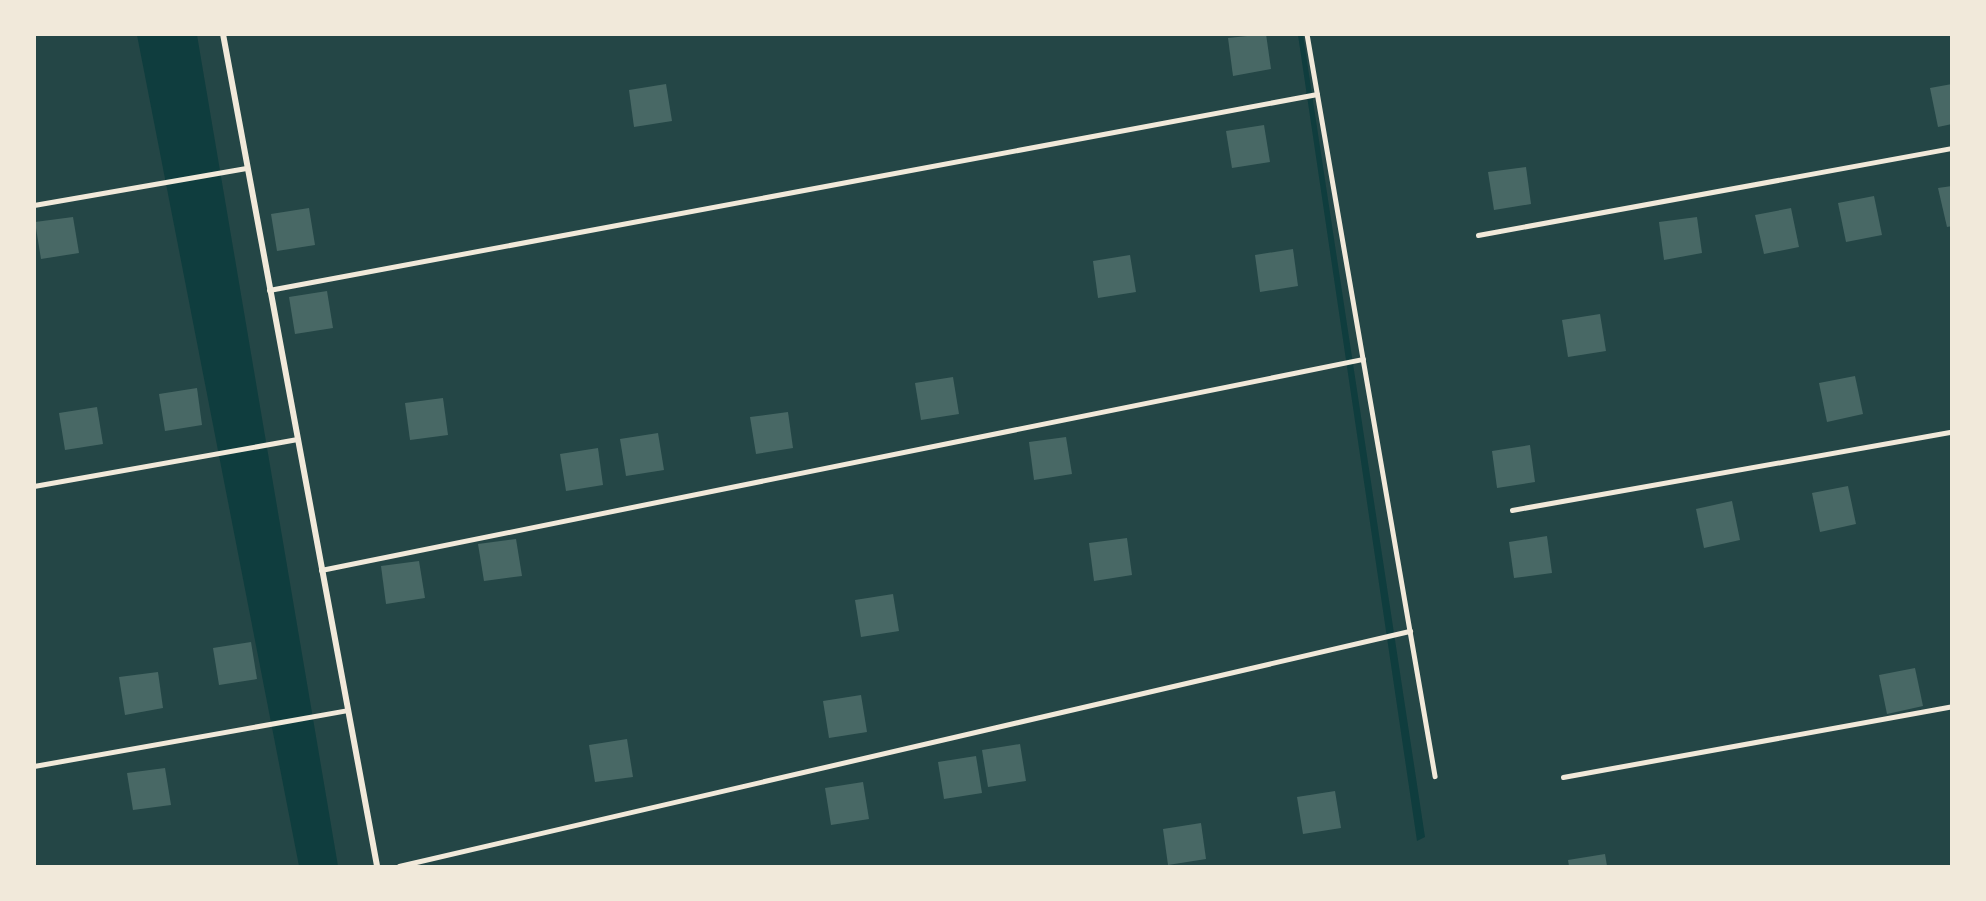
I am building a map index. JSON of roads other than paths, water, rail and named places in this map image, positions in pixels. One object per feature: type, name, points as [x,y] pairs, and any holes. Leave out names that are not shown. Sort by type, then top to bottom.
[{"type":"street","points":[[223,34],[377,867]]},
{"type":"lane","points":[[1307,34],[1435,776]]},
{"type":"lane","points":[[269,290],[1317,94]]},
{"type":"lane","points":[[1478,235],[1952,148]]},
{"type":"lane","points":[[34,205],[246,168]]},
{"type":"lane","points":[[321,570],[1363,359]]},
{"type":"lane","points":[[1512,510],[1952,432]]},
{"type":"lane","points":[[34,486],[297,439]]},
{"type":"lane","points":[[399,867],[1410,631]]},
{"type":"lane","points":[[1563,777],[1952,706]]},
{"type":"lane","points":[[34,766],[348,710]]}]
